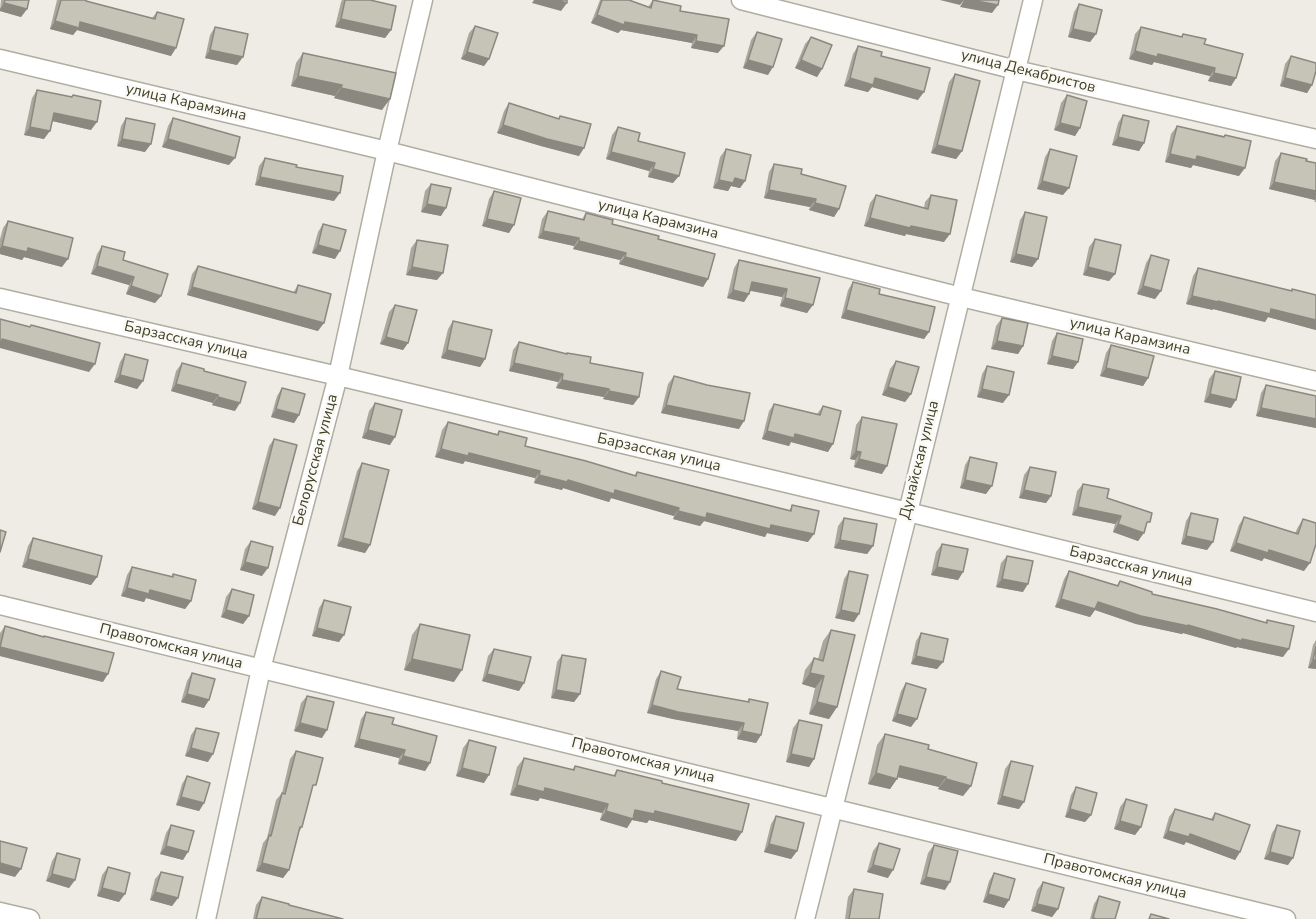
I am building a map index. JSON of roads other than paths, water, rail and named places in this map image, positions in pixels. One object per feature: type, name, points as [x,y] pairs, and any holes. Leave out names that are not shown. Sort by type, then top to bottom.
[{"type":"street","name":"Белорусская улица","points":[[206,919],[261,669],[338,376],[387,151],[423,0]]},
{"type":"street","name":"улица Декабристов","points":[[741,0],[1016,70],[1316,140]]},
{"type":"street","name":"Дунайская улица","points":[[805,919],[908,512],[1033,0]]},
{"type":"street","name":"улица Карамзина","points":[[0,59],[387,151],[961,297],[1316,381]]},
{"type":"street","name":"Барзасская улица","points":[[0,298],[908,512],[1316,612]]},
{"type":"street","name":"Правотомская улица","points":[[0,605],[1286,919]]},
{"type":"street","points":[[0,912],[30,919]]}]
